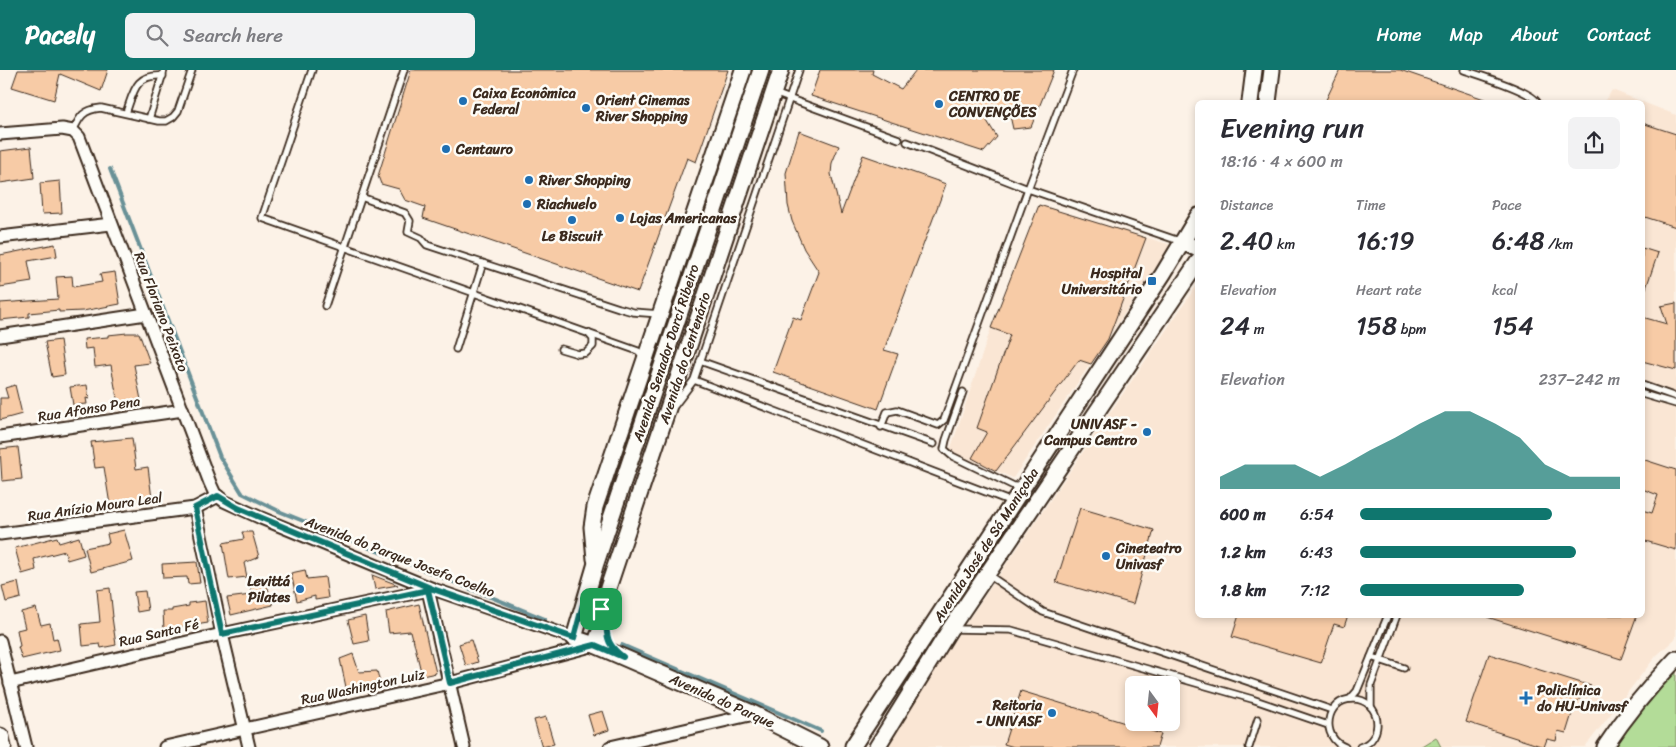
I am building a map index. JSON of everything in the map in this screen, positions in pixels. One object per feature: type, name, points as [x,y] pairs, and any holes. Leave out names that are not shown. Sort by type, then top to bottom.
[{"type":"main road","points":[[596,564],[592,527],[595,507],[744,70]]},
{"type":"main road","name":"Avenida Senador Darcí Ribeiro","points":[[574,638],[596,564],[724,178],[762,70]]},
{"type":"main road","name":"Avenida do Centenário","points":[[595,645],[603,613],[667,414],[781,70]]},
{"type":"main road","points":[[1250,100],[1254,70]]},
{"type":"main road","points":[[1268,100],[1272,70]]},
{"type":"main road","points":[[703,187],[724,178]]},
{"type":"main road","name":"Avenida José de Sá Maniçoba","points":[[852,747],[1163,274],[1195,221]]},
{"type":"main road","points":[[1182,242],[1195,248]]},
{"type":"main road","name":"Avenida José de Sá Maniçoba","points":[[877,747],[950,629],[1195,266]]},
{"type":"main road","points":[[583,604],[603,613],[608,641],[613,650],[623,657]]},
{"type":"main road","name":"Avenida do Parque","points":[[574,638],[595,645],[754,714],[820,747]]},
{"type":"main road","points":[[1605,747],[1654,682],[1676,659]]},
{"type":"main road","points":[[0,737],[2,747]]},
{"type":"main road","points":[[852,747],[859,745],[867,747]]},
{"type":"street","points":[[0,134],[62,129],[76,134]]},
{"type":"street","name":"Rua Floriano Peixoto","points":[[76,134],[210,483],[218,496]]},
{"type":"street","points":[[0,237],[111,224]]},
{"type":"street","points":[[0,336],[146,314]]},
{"type":"street","name":"Rua Afonso Pena","points":[[0,437],[183,410]]},
{"type":"street","name":"Rua Anízio Moura Leal","points":[[0,534],[195,508],[218,496]]},
{"type":"street","name":"Avenida do Parque Josefa Coelho","points":[[218,496],[246,512],[430,590],[574,638]]},
{"type":"street","points":[[195,508],[249,747]]},
{"type":"street","points":[[430,590],[464,747]]},
{"type":"street","name":"Rua Santa Fé","points":[[10,683],[222,634],[430,590]]},
{"type":"street","points":[[0,641],[26,747]]},
{"type":"street","name":"Rua Washington Luiz","points":[[165,747],[450,683],[595,645]]},
{"type":"street","points":[[610,747],[754,714]]},
{"type":"lane","points":[[76,134],[80,116],[89,109],[101,108],[166,121],[176,114],[192,70]]},
{"type":"lane","points":[[312,70],[262,218],[638,351],[645,358]]},
{"type":"lane","points":[[325,306],[404,70]]},
{"type":"lane","points":[[667,414],[694,380],[799,70]]},
{"type":"lane","points":[[881,427],[887,412],[892,410],[897,410],[938,425],[944,420],[1028,189],[1074,70]]},
{"type":"lane","points":[[1464,70],[1516,89],[1536,100]]},
{"type":"lane","points":[[126,113],[139,81],[147,76],[163,73],[150,119]]},
{"type":"lane","points":[[773,93],[899,138]]},
{"type":"lane","points":[[907,142],[1028,189],[1182,242]]},
{"type":"lane","points":[[361,197],[405,213],[410,221],[408,232],[420,238],[427,245],[632,312],[660,314]]},
{"type":"lane","points":[[456,349],[482,262]]},
{"type":"lane","points":[[561,348],[578,354],[589,351],[593,346],[593,339],[586,332]]},
{"type":"lane","points":[[700,361],[881,427],[934,444]]},
{"type":"lane","points":[[694,380],[1018,496]]},
{"type":"lane","points":[[1645,386],[1676,397]]},
{"type":"lane","points":[[963,392],[944,449],[952,456],[1018,496]]},
{"type":"lane","points":[[1645,395],[1676,404]]},
{"type":"lane","points":[[987,574],[1043,612],[1332,710]]},
{"type":"lane","points":[[1345,747],[1334,740],[1330,733],[1329,717],[1332,710],[1338,704],[1350,699],[1357,691],[1387,618]]},
{"type":"lane","points":[[1371,707],[1371,685],[1396,618]]},
{"type":"lane","points":[[950,629],[1011,630],[1252,698],[1328,725]]},
{"type":"lane","points":[[1371,657],[1404,668]]},
{"type":"lane","points":[[1350,699],[1362,700],[1371,707],[1377,718],[1376,734],[1371,741],[1360,747]]},
{"type":"lane","points":[[1249,747],[1258,719]]},
{"type":"shaded area","name":"UNIVASF - Campus Centro","points":[[1612,90],[1638,100],[1606,100]]},
{"type":"shaded area","name":"UNIVASF - Campus Centro","points":[[1645,103],[1676,115],[1676,638],[1656,656],[1585,747],[886,747],[883,745],[1195,288],[1195,618],[1645,618]]},
{"type":"shaded area","points":[[1039,205],[1171,245],[1013,478],[950,451],[991,328]]},
{"type":"green space","points":[[1676,665],[1676,747],[1608,747]]},
{"type":"green space","points":[[1436,737],[1441,747],[1420,747]]},
{"type":"building","points":[[18,70],[108,70],[101,91],[60,74],[54,100],[12,87]]},
{"type":"building","name":"River Shopping","points":[[411,70],[728,70],[696,162],[687,158],[638,292],[423,218],[425,207],[405,200],[399,189],[381,184],[378,176]]},
{"type":"building","name":"CENTRO DE CONVENÇÕES","points":[[820,70],[873,70],[872,74],[901,89],[916,70],[1054,70],[1031,127],[1013,129],[1009,111],[997,114],[987,121],[997,137],[984,152],[811,96]]},
{"type":"building","points":[[1340,70],[1400,70],[1487,100],[1326,100]]},
{"type":"building","points":[[1645,124],[1676,134],[1676,227],[1645,217]]},
{"type":"building","points":[[799,131],[839,146],[832,163],[831,174],[841,214],[863,155],[946,184],[884,350],[898,354],[878,409],[773,372],[793,317],[801,320],[819,272],[804,249],[792,221],[788,205],[786,173]]},
{"type":"building","points":[[31,147],[34,178],[0,183],[0,151]]},
{"type":"building","points":[[60,181],[62,213],[42,214],[40,183]]},
{"type":"building","points":[[1039,205],[1146,238],[1108,339],[1091,364],[1079,360],[996,471],[972,458],[987,432],[977,428],[1010,335],[991,328]]},
{"type":"building","points":[[55,244],[57,256],[28,261],[32,282],[0,287],[0,255]]},
{"type":"building","points":[[1645,249],[1658,253],[1645,291]]},
{"type":"building","points":[[115,272],[120,304],[83,311],[59,312],[59,310],[29,313],[29,317],[0,320],[0,303],[58,299],[56,277],[72,276],[73,287],[102,282],[100,274]]},
{"type":"building","points":[[1676,303],[1676,370],[1645,362],[1645,318],[1667,324],[1661,306]]},
{"type":"building","points":[[139,333],[150,363],[134,365],[141,400],[118,404],[111,365],[95,367],[93,348],[85,349],[84,339]]},
{"type":"building","points":[[60,340],[65,375],[52,377],[45,342]]},
{"type":"building","points":[[15,385],[22,414],[0,420],[0,398],[8,398],[5,388]]},
{"type":"building","points":[[87,385],[89,399],[86,398],[87,404],[73,405],[70,387]]},
{"type":"building","points":[[132,438],[136,469],[148,467],[152,499],[110,505],[104,467],[95,468],[91,442]]},
{"type":"building","points":[[18,447],[22,479],[2,481],[0,449]]},
{"type":"building","points":[[1645,460],[1676,470],[1676,550],[1645,541],[1645,511],[1652,513],[1658,495],[1645,490]]},
{"type":"building","name":"Cineteatro Univasf","points":[[1080,508],[1154,530],[1133,604],[1056,582]]},
{"type":"building","points":[[124,530],[133,561],[91,572],[85,548],[109,543],[107,534]]},
{"type":"building","points":[[242,532],[252,532],[259,557],[244,563],[247,577],[229,579],[223,543],[244,539]]},
{"type":"building","points":[[57,537],[59,543],[79,537],[84,555],[67,560],[65,551],[34,559],[36,570],[22,574],[15,548]]},
{"type":"building","points":[[197,562],[200,583],[188,584],[187,577],[163,578],[162,564]]},
{"type":"building","points":[[305,570],[307,579],[325,577],[328,598],[315,600],[315,596],[297,601],[291,573]]},
{"type":"building","points":[[372,575],[398,585],[375,589]]},
{"type":"building","points":[[265,578],[273,605],[231,615],[227,598],[251,595],[250,581]]},
{"type":"building","points":[[18,582],[21,598],[6,602],[2,586]]},
{"type":"building","points":[[110,588],[116,645],[101,648],[100,644],[83,646],[81,624],[100,622],[97,590]]},
{"type":"building","points":[[145,591],[148,610],[137,612],[134,592]]},
{"type":"building","points":[[205,601],[208,623],[164,630],[163,611],[172,611],[172,609],[189,606],[189,603]]},
{"type":"building","points":[[419,604],[436,673],[422,676],[410,631],[389,633],[386,612]]},
{"type":"building","points":[[36,608],[41,625],[50,623],[53,639],[57,638],[60,650],[22,659],[18,647],[20,646],[17,630],[25,628],[21,612]]},
{"type":"building","points":[[365,616],[369,641],[354,644],[348,620]]},
{"type":"building","points":[[1238,618],[1347,618],[1344,627],[1334,624],[1321,663],[1232,637]]},
{"type":"building","points":[[1490,618],[1636,618],[1621,659]]},
{"type":"building","points":[[471,640],[478,662],[466,666],[459,644]]},
{"type":"building","points":[[353,654],[359,672],[377,671],[380,683],[347,692],[340,659]]},
{"type":"building","points":[[1489,654],[1591,686],[1575,704],[1566,733],[1558,731],[1556,741],[1547,739],[1544,747],[1466,722]]},
{"type":"building","name":"Reitoria - UNIVASF","points":[[1021,691],[1125,723],[1125,731],[1151,731],[1161,734],[1157,747],[1014,747],[1004,744]]},
{"type":"building","points":[[603,711],[609,730],[594,735],[588,715]]},
{"type":"building","points":[[546,717],[554,744],[542,747],[534,720]]},
{"type":"waterway","points":[[110,169],[220,457],[242,493],[281,512],[545,619]]},
{"type":"waterway","points":[[622,645],[821,731]]},
{"type":"place","name":"Caixa Econômica Federal","points":[[463,101]]},
{"type":"place","name":"CENTRO DE CONVENÇÕES","points":[[939,104]]},
{"type":"place","name":"Orient Cinemas River Shopping","points":[[586,108]]},
{"type":"place","name":"Centauro","points":[[446,149]]},
{"type":"place","name":"River Shopping","points":[[529,180]]},
{"type":"place","name":"Riachuelo","points":[[527,204]]},
{"type":"place","name":"Lojas Americanas","points":[[620,218]]},
{"type":"place","name":"Le Biscuit","points":[[572,220]]},
{"type":"place","name":"Hospital Universitário","points":[[1152,281]]},
{"type":"place","name":"UNIVASF - Campus Centro","points":[[1147,432]]},
{"type":"place","name":"Cineteatro Univasf","points":[[1106,556]]},
{"type":"place","name":"Levittá Pilates","points":[[300,589]]},
{"type":"place","name":"Policlínica do HU-Univasf","points":[[1526,698]]},
{"type":"place","name":"Reitoria - UNIVASF","points":[[1052,713]]},
{"type":"route","points":[[218,496],[238,508],[302,536],[433,589],[574,638],[583,604],[601,609],[605,617],[608,641],[613,650],[623,657],[595,645],[450,683],[428,590],[222,634],[195,508],[218,496]]}]
